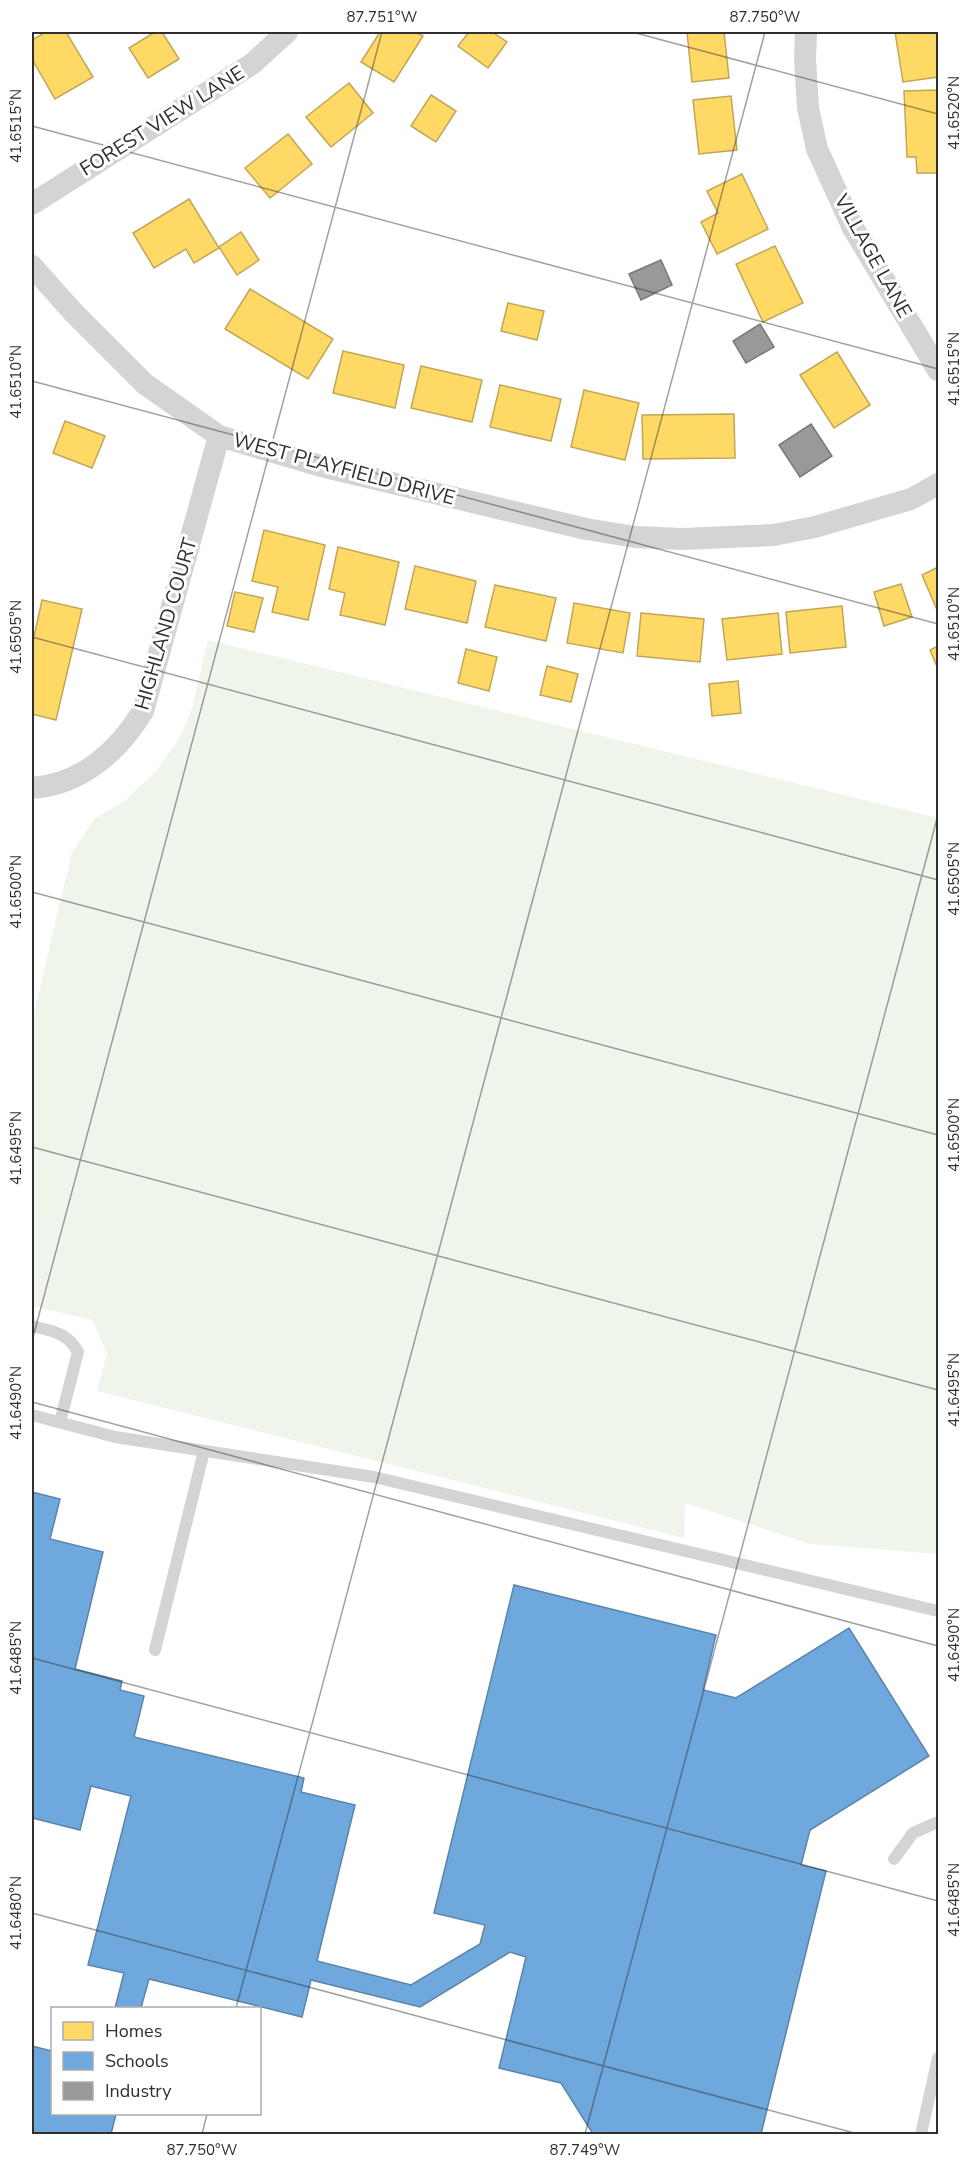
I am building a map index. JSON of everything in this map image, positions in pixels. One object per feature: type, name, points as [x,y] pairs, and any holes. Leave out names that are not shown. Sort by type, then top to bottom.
[{"type":"street","name":"FOREST VIEW LANE","points":[[32,204],[252,64],[287,32]]},
{"type":"street","name":"VILLAGE LANE","points":[[806,32],[808,108],[818,149],[853,228],[939,370]]},
{"type":"street","name":"WEST PLAYFIELD DRIVE","points":[[32,266],[73,312],[145,384],[219,436],[321,466],[586,529],[634,537],[683,539],[773,535],[815,527],[911,499],[939,484]]},
{"type":"street","name":"HIGHLAND COURT","points":[[32,788],[76,778],[103,759],[120,743],[143,711],[219,436]]},
{"type":"lane","points":[[32,1326],[57,1332],[72,1340],[78,1352],[60,1422]]},
{"type":"lane","points":[[32,1415],[115,1437],[374,1478],[939,1611]]},
{"type":"lane","points":[[155,1650],[204,1451]]},
{"type":"lane","points":[[894,1859],[913,1833],[939,1822]]},
{"type":"lane","points":[[921,2134],[939,2058]]},
{"type":"shaded area","points":[[208,640],[938,818],[938,1554],[810,1544],[685,1503],[684,1538],[97,1391],[107,1354],[92,1320],[32,1306],[32,1021],[72,852],[95,818],[126,800],[156,771],[180,738],[192,708]]},
{"type":"building: Homes","points":[[46,32],[66,32],[93,77],[55,99],[32,59],[32,40]]},
{"type":"building: Homes","points":[[155,32],[162,32],[179,59],[148,78],[129,48]]},
{"type":"building: Homes","points":[[380,32],[415,32],[423,36],[394,82],[361,62]]},
{"type":"building: Homes","points":[[469,32],[492,32],[507,42],[488,68],[458,46]]},
{"type":"building: Homes","points":[[687,32],[724,32],[729,78],[692,82]]},
{"type":"building: Homes","points":[[895,32],[938,32],[938,77],[903,82]]},
{"type":"building: Homes","points":[[349,83],[373,113],[331,147],[306,117]]},
{"type":"building: Homes","points":[[938,90],[938,173],[917,173],[916,157],[907,157],[904,91]]},
{"type":"building: Homes","points":[[431,95],[456,111],[436,142],[411,126]]},
{"type":"building: Homes","points":[[731,96],[737,150],[699,154],[693,100]]},
{"type":"building: Homes","points":[[288,134],[312,164],[270,198],[245,168]]},
{"type":"building: Homes","points":[[742,174],[768,229],[717,254],[701,222],[718,213],[707,191]]},
{"type":"building: Homes","points":[[189,199],[219,248],[194,263],[186,249],[154,268],[133,233]]},
{"type":"building: Homes","points":[[241,232],[259,260],[237,275],[219,247]]},
{"type":"building: Homes","points":[[775,246],[803,303],[763,322],[736,264]]},
{"type":"building: Homes","points":[[250,289],[333,339],[308,379],[225,329]]},
{"type":"building: Homes","points":[[508,303],[544,311],[537,340],[501,331]]},
{"type":"building: Homes","points":[[343,351],[404,365],[395,408],[333,393]]},
{"type":"building: Homes","points":[[837,352],[870,405],[834,428],[800,375]]},
{"type":"building: Homes","points":[[421,366],[482,380],[472,422],[411,408]]},
{"type":"building: Homes","points":[[500,385],[561,399],[551,441],[490,427]]},
{"type":"building: Homes","points":[[584,390],[639,403],[625,460],[571,447]]},
{"type":"building: Homes","points":[[734,414],[735,458],[643,459],[642,415]]},
{"type":"building: Homes","points":[[65,421],[105,436],[92,468],[53,453]]},
{"type":"building: Homes","points":[[264,530],[325,545],[308,620],[272,612],[278,587],[252,581]]},
{"type":"building: Homes","points":[[338,547],[399,562],[385,625],[340,615],[345,593],[329,589]]},
{"type":"building: Homes","points":[[415,566],[476,581],[467,623],[405,609]]},
{"type":"building: Homes","points":[[938,567],[938,612],[922,575]]},
{"type":"building: Homes","points":[[901,584],[912,617],[884,626],[874,592]]},
{"type":"building: Homes","points":[[495,585],[556,598],[546,641],[485,627]]},
{"type":"building: Homes","points":[[235,592],[263,598],[254,632],[227,626]]},
{"type":"building: Homes","points":[[42,600],[82,609],[56,720],[32,714],[32,646]]},
{"type":"building: Homes","points":[[574,603],[630,613],[623,653],[567,643]]},
{"type":"building: Homes","points":[[842,606],[846,647],[790,653],[786,612]]},
{"type":"building: Homes","points":[[641,613],[704,619],[700,662],[637,656]]},
{"type":"building: Homes","points":[[778,613],[782,654],[727,660],[722,619]]},
{"type":"building: Homes","points":[[938,646],[938,669],[930,650]]},
{"type":"building: Homes","points":[[466,649],[497,657],[489,691],[458,683]]},
{"type":"building: Homes","points":[[547,666],[578,674],[571,702],[540,695]]},
{"type":"building: Homes","points":[[738,681],[741,713],[712,716],[709,684]]},
{"type":"building: Schools","points":[[32,1492],[60,1499],[50,1539],[103,1552],[75,1669],[122,1681],[120,1690],[144,1696],[134,1737],[304,1778],[301,1792],[355,1805],[317,1961],[411,1985],[480,1944],[485,1925],[434,1913],[514,1585],[716,1635],[703,1690],[736,1698],[849,1628],[929,1756],[810,1830],[801,1865],[826,1871],[761,2134],[593,2134],[561,2083],[499,2068],[526,1957],[510,1952],[420,2007],[311,1980],[302,2017],[149,1979],[141,2007],[115,2007],[124,1973],[88,1965],[131,1796],[91,1786],[80,1830],[32,1818]]},
{"type":"building: Schools","points":[[32,2046],[51,2051],[51,2115],[116,2115],[111,2134],[32,2134]]},
{"type":"building: Industry","points":[[661,260],[672,285],[641,300],[629,274]]},
{"type":"building: Industry","points":[[760,324],[774,347],[746,363],[733,341]]},
{"type":"building: Industry","points":[[811,424],[832,456],[800,477],[779,445]]}]
